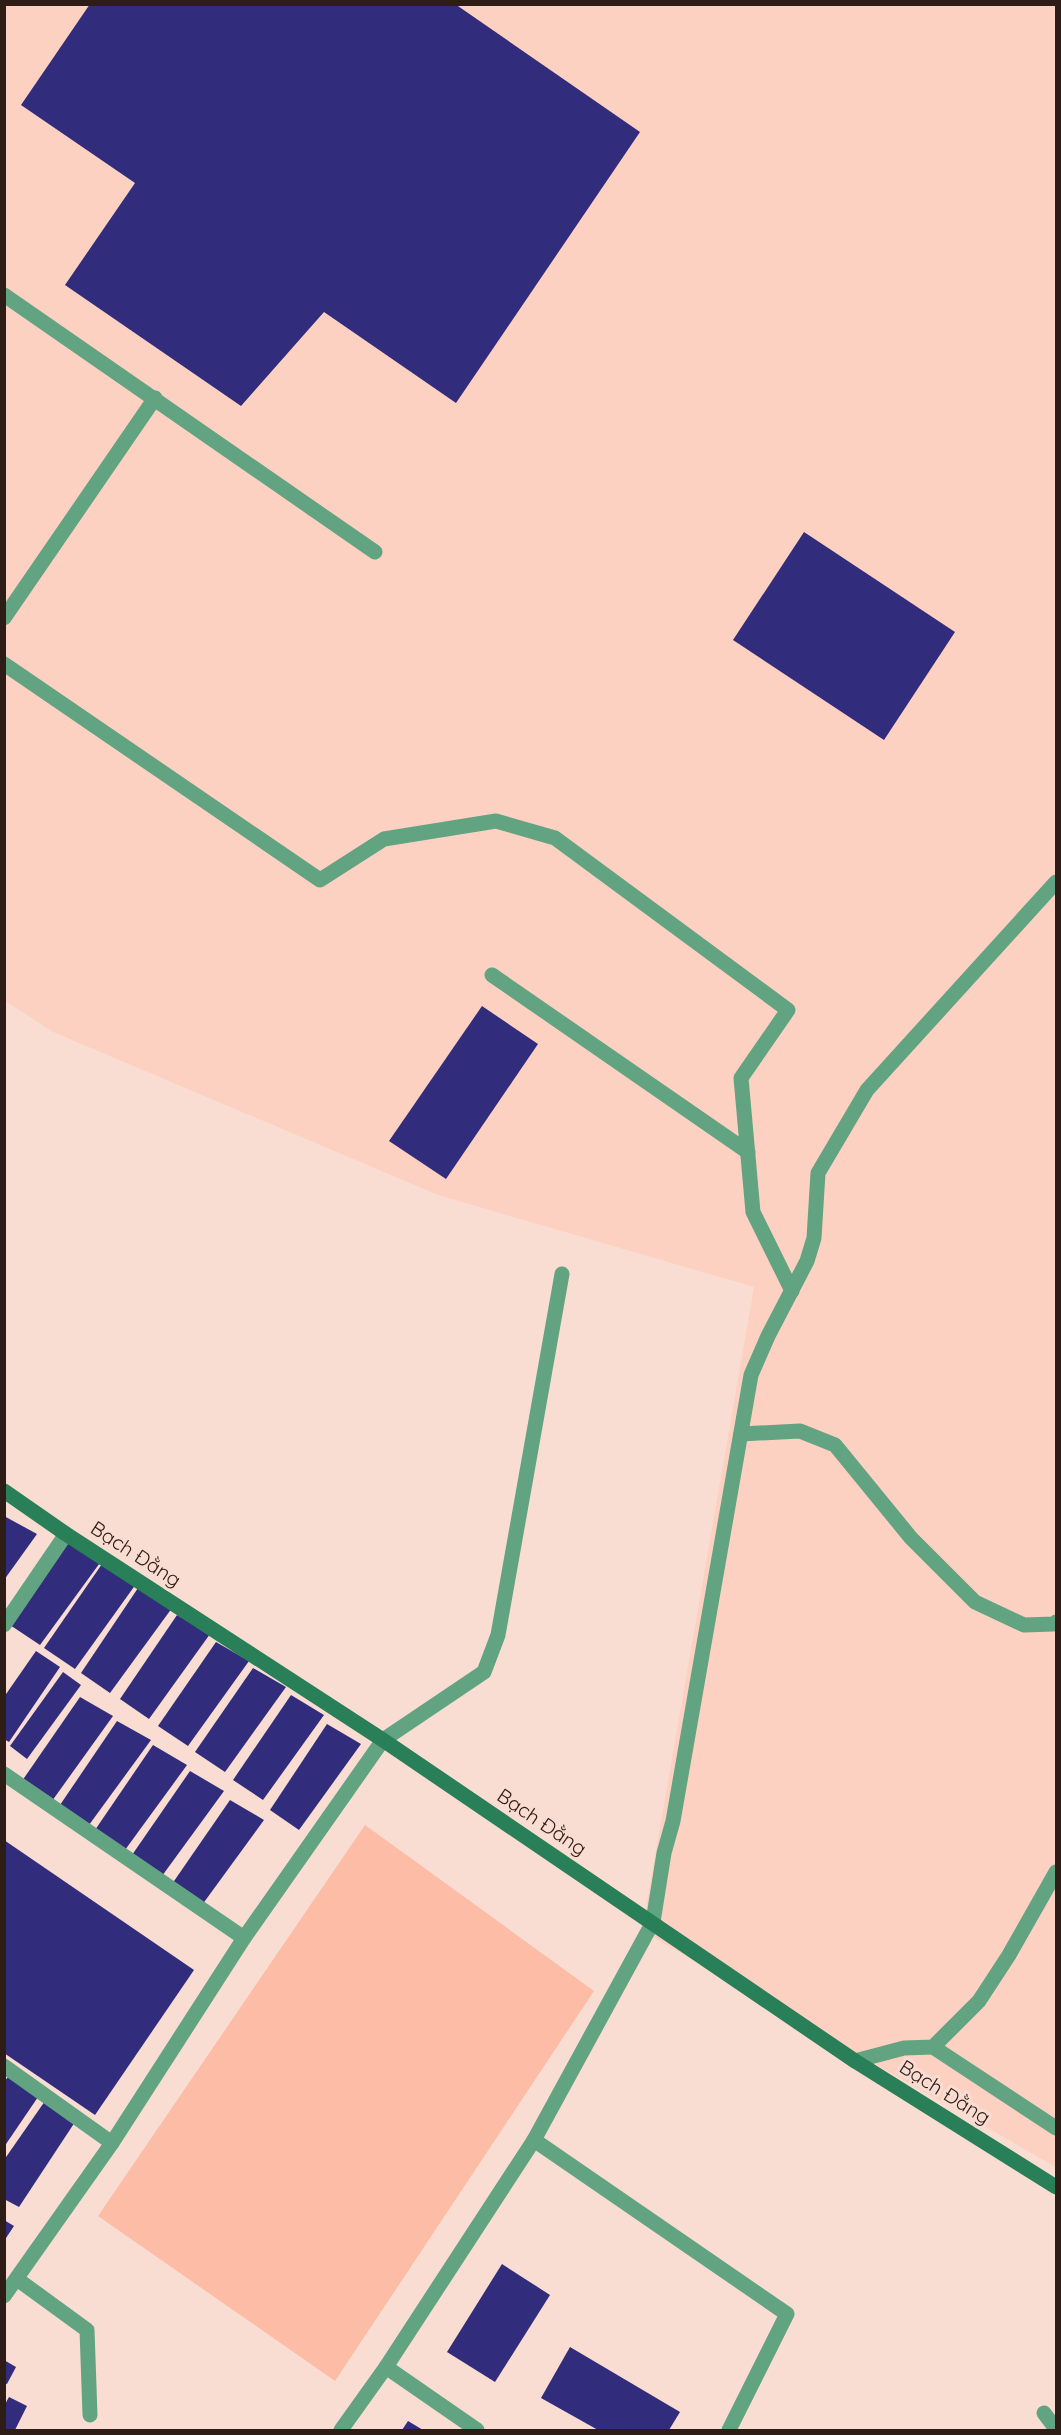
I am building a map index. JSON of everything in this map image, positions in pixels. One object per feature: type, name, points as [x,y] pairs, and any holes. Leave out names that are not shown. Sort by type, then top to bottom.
[{"type":"street","points":[[4,295],[375,552]]},
{"type":"street","points":[[4,618],[155,398]]},
{"type":"street","points":[[4,664],[320,880],[384,839],[496,820],[555,838],[788,1010],[741,1078],[753,1212],[792,1291]]},
{"type":"street","points":[[341,2430],[386,2367],[534,2140],[653,1922],[663,1853],[673,1821],[751,1376],[807,1261],[814,1238],[818,1173],[867,1089],[1056,882]]},
{"type":"street","points":[[492,975],[748,1152]]},
{"type":"street","points":[[4,2296],[112,2143],[244,1938],[383,1740],[484,1672],[498,1635],[562,1274]]},
{"type":"street","points":[[741,1434],[800,1431],[835,1445],[911,1538],[975,1602],[1024,1625],[1054,1624],[1056,1622]]},
{"type":"street","name":"Bạch Đằng","points":[[4,1491],[66,1534],[383,1740],[855,2061],[1056,2187]]},
{"type":"street","points":[[4,1625],[66,1534]]},
{"type":"street","points":[[4,1774],[244,1938]]},
{"type":"street","points":[[933,2047],[979,2001],[1009,1955],[1056,1872]]},
{"type":"street","points":[[855,2061],[904,2048],[933,2047],[1056,2128]]},
{"type":"street","points":[[4,2066],[112,2143]]},
{"type":"street","points":[[534,2140],[787,2314],[729,2430]]},
{"type":"street","points":[[16,2279],[87,2331],[90,2415]]},
{"type":"street","points":[[386,2367],[477,2430]]},
{"type":"street","points":[[1044,2413],[1056,2429]]},
{"type":"shaded area","points":[[4,5],[1056,5],[1056,2167],[642,1931],[754,1287],[438,1195],[53,1032],[5,1001]]},
{"type":"shaded area","points":[[365,1825],[594,1991],[335,2381],[98,2216]]},
{"type":"building","points":[[90,4],[455,4],[640,132],[456,403],[324,312],[241,406],[65,285],[135,183],[21,105]]},
{"type":"building","points":[[804,532],[955,632],[884,740],[733,640]]},
{"type":"building","points":[[482,1006],[538,1044],[446,1179],[389,1141]]},
{"type":"building","points":[[4,1516],[37,1534],[4,1580]]},
{"type":"building","points":[[68,1540],[102,1560],[40,1645],[10,1625]]},
{"type":"building","points":[[102,1564],[136,1584],[75,1669],[44,1648]]},
{"type":"building","points":[[138,1588],[172,1608],[110,1693],[81,1673]]},
{"type":"building","points":[[177,1615],[210,1634],[149,1719],[120,1699]]},
{"type":"building","points":[[216,1642],[249,1661],[188,1746],[158,1726]]},
{"type":"building","points":[[36,1651],[60,1667],[9,1742],[4,1739],[4,1697]]},
{"type":"building","points":[[253,1668],[286,1687],[225,1772],[195,1752]]},
{"type":"building","points":[[63,1672],[81,1685],[27,1759],[10,1746]]},
{"type":"building","points":[[291,1695],[324,1715],[263,1800],[233,1780]]},
{"type":"building","points":[[80,1697],[113,1716],[52,1801],[22,1781]]},
{"type":"building","points":[[117,1721],[151,1740],[89,1825],[60,1805]]},
{"type":"building","points":[[327,1724],[361,1744],[299,1830],[270,1810]]},
{"type":"building","points":[[153,1745],[187,1765],[125,1850],[95,1830]]},
{"type":"building","points":[[190,1771],[224,1791],[162,1876],[132,1855]]},
{"type":"building","points":[[230,1800],[264,1820],[202,1905],[172,1884]]},
{"type":"building","points":[[4,1840],[194,1970],[95,2115],[4,2053]]},
{"type":"building","points":[[8,2077],[38,2097],[4,2147],[4,2082]]},
{"type":"building","points":[[45,2101],[75,2122],[19,2207],[4,2199],[4,2160]]},
{"type":"building","points":[[4,2220],[14,2226],[4,2241]]},
{"type":"building","points":[[502,2264],[550,2295],[495,2382],[447,2352]]},
{"type":"building","points":[[570,2347],[680,2412],[669,2430],[598,2430],[541,2398]]},
{"type":"building","points":[[4,2360],[16,2367],[7,2384],[4,2383]]},
{"type":"building","points":[[9,2397],[27,2406],[15,2430],[4,2430],[4,2406]]},
{"type":"building","points":[[408,2421],[423,2430],[402,2430]]}]
